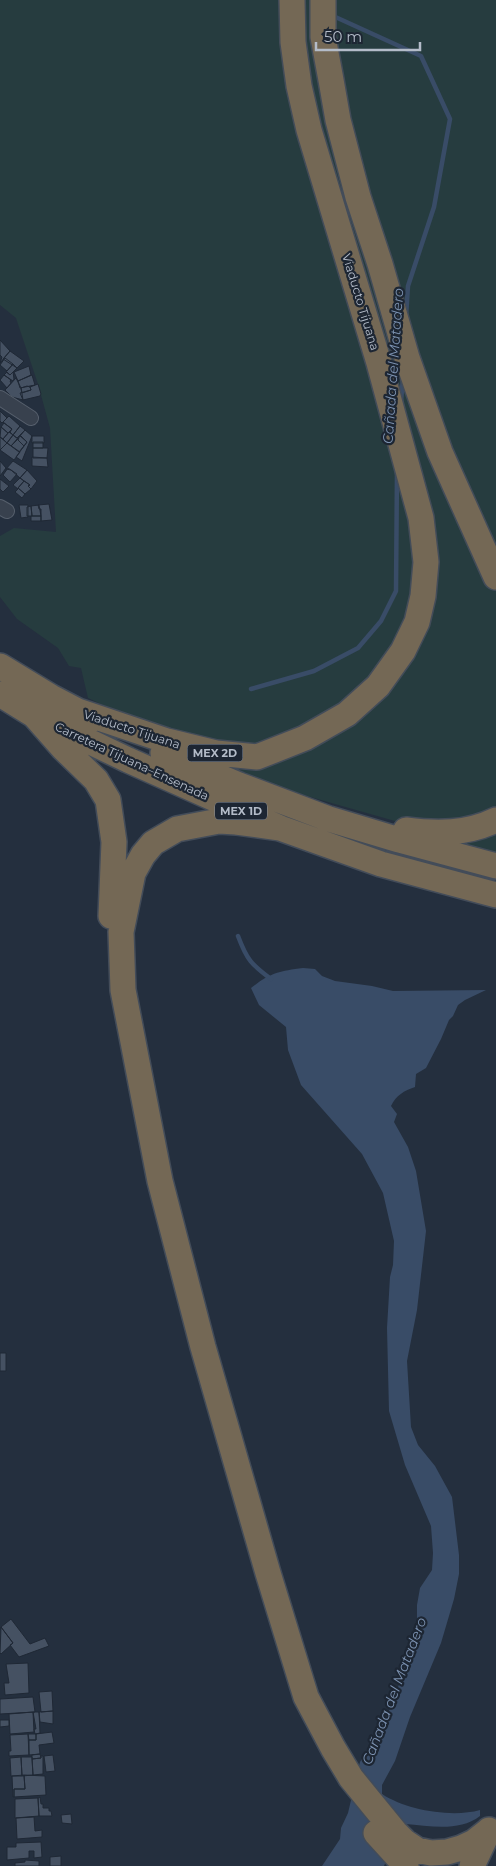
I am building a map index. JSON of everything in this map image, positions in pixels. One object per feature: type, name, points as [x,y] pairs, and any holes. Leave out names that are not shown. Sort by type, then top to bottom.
[{"type":"highway","name":"Viaducto Tijuana","points":[[78,711],[167,742],[216,753],[257,757],[306,738],[347,714],[378,686],[403,651],[416,622],[423,596],[426,562],[421,518],[378,362],[305,112],[299,86],[293,42],[292,0]]},
{"type":"highway","points":[[323,0],[323,37],[338,120],[358,196],[407,358],[440,452],[496,577]]},
{"type":"highway","name":"Carretera Tijuana–Ensenada","points":[[0,666],[51,697],[165,754],[239,785],[329,819]]},
{"type":"highway","name":"Carretera Tijuana–Ensenada","points":[[0,694],[34,715],[128,760],[280,828],[381,864],[496,895]]},
{"type":"highway","points":[[34,715],[63,748],[96,780],[108,800],[114,842],[110,950],[111,1011],[132,1123],[190,1347],[297,1701],[318,1747],[350,1803],[401,1854]]},
{"type":"highway","points":[[329,819],[398,840],[496,866]]},
{"type":"highway","name":"MEX 1D","points":[[329,819],[415,831],[439,832],[458,832],[496,820]]},
{"type":"highway","points":[[280,828],[236,822],[219,822],[177,829],[153,843],[142,855],[133,873],[128,891],[121,932],[123,990],[160,1181],[203,1347],[306,1696],[332,1748],[351,1778],[395,1832],[401,1854]]},
{"type":"highway","points":[[401,1854],[417,1850],[431,1853],[447,1852],[461,1848],[474,1842],[492,1824]]},
{"type":"highway","points":[[472,1866],[492,1824]]},
{"type":"street","points":[[0,398],[31,418]]},
{"type":"green space","points":[[0,0],[496,0],[496,813],[479,824],[402,823],[275,787],[88,698],[81,668],[69,666],[58,648],[17,619],[0,597],[0,536],[14,528],[56,532],[50,428],[38,384],[16,318],[0,305]]},
{"type":"green space","points":[[496,827],[496,853],[456,842]]},
{"type":"water","points":[[303,968],[315,969],[322,976],[335,981],[393,991],[486,990],[458,1005],[426,1068],[416,1074],[415,1087],[401,1094],[391,1106],[397,1114],[394,1122],[408,1147],[416,1171],[426,1231],[417,1310],[407,1361],[411,1427],[418,1445],[435,1466],[452,1497],[459,1555],[459,1574],[441,1643],[410,1717],[395,1761],[382,1785],[382,1794],[392,1800],[416,1808],[443,1813],[480,1810],[480,1816],[472,1821],[454,1826],[435,1827],[405,1824],[400,1828],[384,1866],[322,1866],[340,1839],[341,1828],[348,1813],[360,1762],[390,1709],[404,1671],[407,1654],[417,1631],[417,1605],[420,1588],[432,1570],[431,1526],[405,1465],[389,1411],[387,1328],[394,1241],[383,1193],[362,1154],[301,1085],[288,1050],[286,1027],[259,1005],[251,988],[275,974]]},
{"type":"building","points":[[0,340],[10,351],[0,363],[2,357],[0,355]]},
{"type":"building","points":[[10,351],[24,361],[17,368],[3,359]]},
{"type":"building","points":[[5,358],[13,364],[7,371],[0,365]]},
{"type":"building","points":[[13,364],[17,368],[10,375],[6,372]]},
{"type":"building","points":[[29,366],[31,375],[18,381],[14,372]]},
{"type":"building","points":[[7,372],[10,375],[13,372],[13,381],[4,375]]},
{"type":"building","points":[[4,375],[11,380],[7,388],[0,380]]},
{"type":"building","points":[[32,375],[35,385],[20,388],[18,381]]},
{"type":"building","points":[[16,378],[21,388],[23,400],[12,397],[5,390]]},
{"type":"building","points":[[38,384],[40,396],[23,400],[20,393],[31,390],[30,387]]},
{"type":"building","points":[[27,386],[31,390],[22,393],[21,388]]},
{"type":"building","points":[[0,411],[7,418],[2,423],[0,421]]},
{"type":"building","points":[[9,416],[20,426],[13,435],[10,432],[12,429],[3,422]]},
{"type":"building","points":[[4,423],[12,429],[8,433],[1,427]]},
{"type":"building","points":[[20,426],[25,430],[17,438],[13,435]]},
{"type":"building","points":[[1,427],[8,433],[3,439],[0,437]]},
{"type":"building","points":[[25,430],[32,436],[22,461],[16,457],[27,442],[20,436]]},
{"type":"building","points":[[9,432],[13,435],[7,443],[3,439]]},
{"type":"building","points":[[13,435],[18,439],[11,446],[7,443]]},
{"type":"building","points":[[20,435],[27,442],[24,446],[18,440]]},
{"type":"building","points":[[32,436],[44,436],[44,443],[32,443]]},
{"type":"building","points":[[0,437],[7,443],[0,450]]},
{"type":"building","points":[[17,439],[24,446],[19,452],[11,446]]},
{"type":"building","points":[[33,442],[43,442],[43,448],[33,448]]},
{"type":"building","points":[[7,443],[20,452],[14,460],[0,450]]},
{"type":"building","points":[[33,448],[48,448],[47,458],[33,458]]},
{"type":"building","points":[[32,457],[47,458],[48,467],[32,466]]},
{"type":"building","points":[[0,461],[6,468],[0,476]]},
{"type":"building","points":[[13,461],[27,470],[20,478],[11,470],[6,469]]},
{"type":"building","points":[[8,468],[17,474],[10,482],[3,475]]},
{"type":"building","points":[[27,470],[37,481],[31,489],[28,486],[30,485],[20,478]]},
{"type":"building","points":[[20,478],[24,481],[18,488],[25,494],[22,498],[15,492],[18,489],[13,485]]},
{"type":"building","points":[[0,479],[9,486],[3,492],[0,489]]},
{"type":"building","points":[[24,481],[30,485],[28,486],[31,489],[25,494],[18,488]]},
{"type":"building","points":[[49,504],[52,520],[41,521],[41,509],[39,509],[38,505]]},
{"type":"building","points":[[19,505],[28,505],[28,517],[21,518]]},
{"type":"building","points":[[39,505],[41,516],[32,516],[31,506]]},
{"type":"building","points":[[31,506],[32,516],[27,516],[27,507]]},
{"type":"building","points":[[31,516],[41,516],[41,521],[31,521]]},
{"type":"building","points":[[0,1353],[6,1353],[6,1371],[0,1371]]},
{"type":"building","points":[[11,1619],[30,1644],[45,1638],[49,1646],[19,1657],[10,1645],[13,1643],[1,1627]]},
{"type":"building","points":[[1,1627],[13,1643],[1,1654],[0,1653]]},
{"type":"building","points":[[28,1663],[29,1693],[5,1695],[4,1683],[9,1683],[6,1664]]},
{"type":"building","points":[[52,1691],[53,1711],[41,1712],[39,1692]]},
{"type":"building","points":[[33,1697],[35,1712],[0,1714],[0,1699]]},
{"type":"building","points":[[53,1711],[53,1724],[40,1722],[39,1712]]},
{"type":"building","points":[[33,1712],[34,1732],[10,1734],[9,1714]]},
{"type":"building","points":[[33,1712],[39,1712],[40,1733],[35,1734]]},
{"type":"building","points":[[0,1720],[9,1720],[9,1726],[0,1727]]},
{"type":"building","points":[[52,1732],[54,1743],[39,1745],[40,1754],[29,1755],[29,1740],[36,1740],[36,1734]]},
{"type":"building","points":[[28,1734],[29,1755],[9,1756],[9,1751],[11,1751],[10,1735]]},
{"type":"building","points":[[28,1734],[36,1734],[36,1740],[29,1740]]},
{"type":"building","points":[[40,1754],[41,1758],[32,1759],[32,1755]]},
{"type":"building","points":[[53,1755],[55,1771],[46,1772],[44,1756]]},
{"type":"building","points":[[43,1756],[43,1774],[33,1775],[32,1759],[41,1758]]},
{"type":"building","points":[[21,1757],[22,1776],[11,1776],[10,1758]]},
{"type":"building","points":[[21,1757],[32,1757],[33,1775],[22,1776]]},
{"type":"building","points":[[24,1775],[45,1776],[46,1795],[14,1797],[14,1789],[25,1789]]},
{"type":"building","points":[[24,1775],[25,1789],[14,1789],[13,1797],[12,1776]]},
{"type":"building","points":[[40,1797],[43,1808],[49,1808],[52,1816],[39,1816],[38,1798]]},
{"type":"building","points":[[38,1798],[39,1816],[15,1818],[15,1799]]},
{"type":"building","points":[[71,1814],[72,1824],[62,1823],[61,1815]]},
{"type":"building","points":[[34,1817],[35,1831],[42,1830],[42,1837],[17,1839],[16,1818]]},
{"type":"building","points":[[41,1842],[42,1857],[34,1858],[34,1851],[29,1851],[29,1858],[7,1860],[7,1847],[16,1847],[16,1843]]},
{"type":"building","points":[[61,1856],[61,1866],[50,1866],[50,1857]]},
{"type":"building","points":[[25,1860],[39,1861],[39,1866],[15,1866],[15,1863],[25,1862]]},
{"type":"waterway","name":"Cañada del Matadero","points":[[331,15],[421,56],[450,119],[434,207],[408,286],[406,317]]},
{"type":"waterway","name":"Cañada del Matadero","points":[[401,402],[403,377]]},
{"type":"waterway","name":"Cañada del Matadero","points":[[251,689],[314,671],[358,648],[381,621],[396,591],[397,469]]},
{"type":"waterway","name":"Cañada del Matadero","points":[[238,936],[250,961],[271,979]]}]
